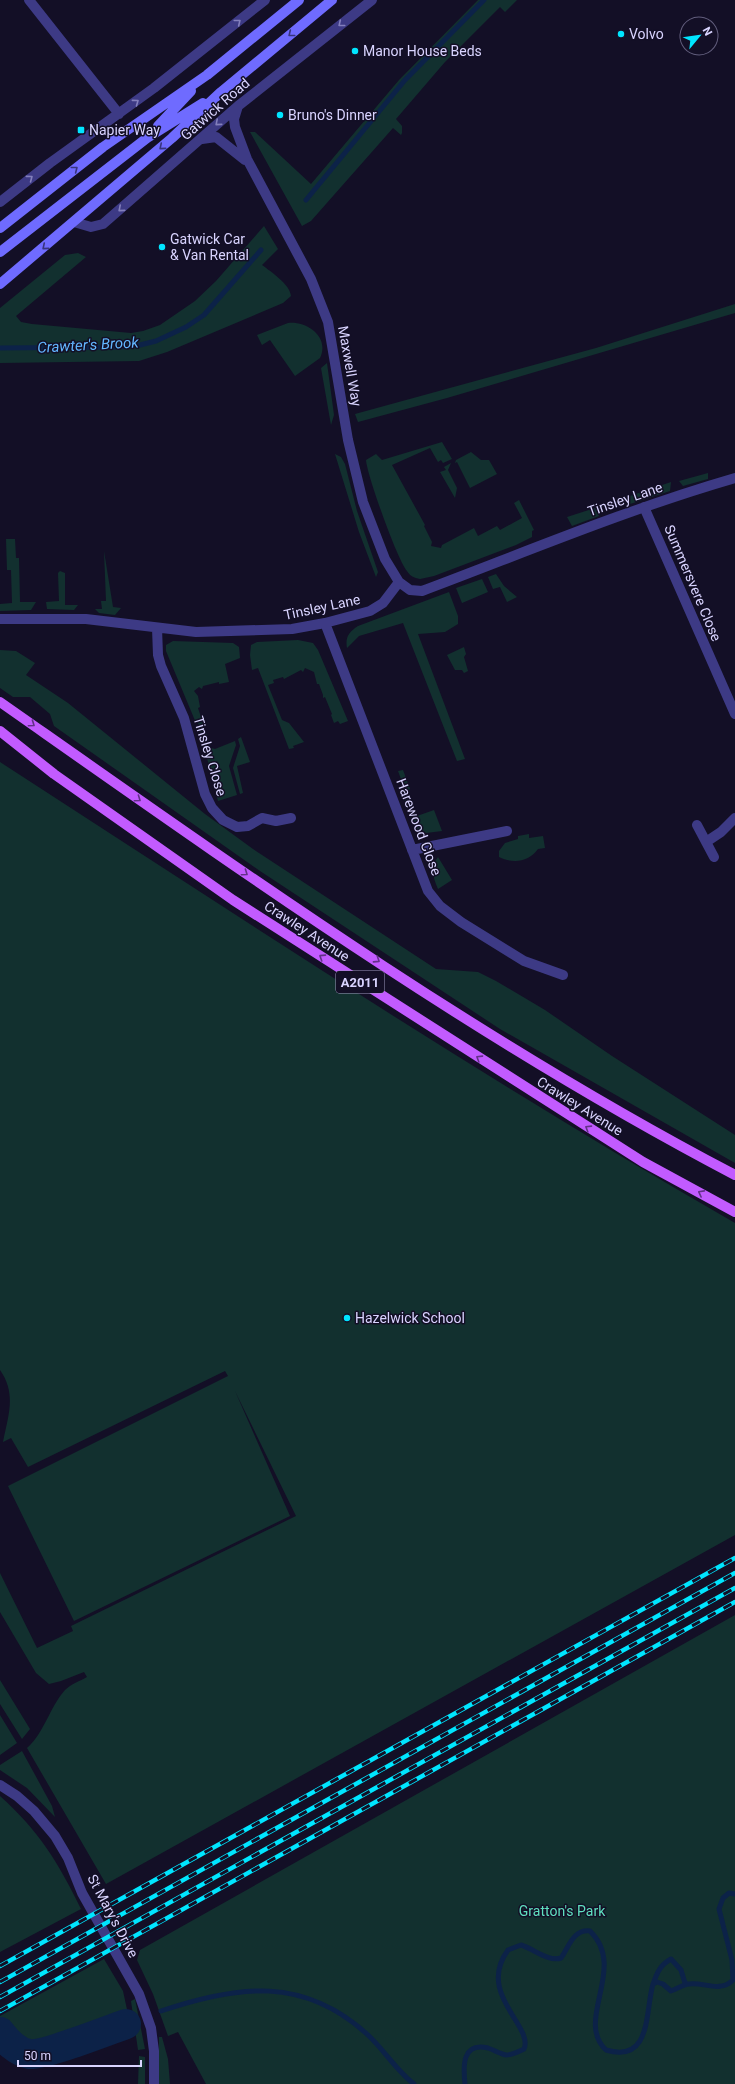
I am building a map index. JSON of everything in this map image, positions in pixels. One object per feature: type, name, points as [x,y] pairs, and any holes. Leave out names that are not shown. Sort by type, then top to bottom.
[{"type":"main road","name":"Crawley Avenue","points":[[0,702],[249,876],[470,1022],[671,1141],[735,1175]]},
{"type":"main road","name":"Crawley Avenue","points":[[0,731],[54,774],[233,900],[643,1162],[735,1212]]},
{"type":"street","points":[[29,0],[119,114]]},
{"type":"street","points":[[0,202],[50,163],[119,114],[265,0]]},
{"type":"street","points":[[0,228],[103,147],[207,75],[299,0]]},
{"type":"street","name":"Gatwick Road","points":[[0,284],[172,138],[221,92],[332,0]]},
{"type":"street","name":"Gatwick Road","points":[[74,222],[91,227],[103,224],[238,106],[372,0]]},
{"type":"street","points":[[147,138],[207,75]]},
{"type":"street","points":[[0,252],[147,138],[221,92]]},
{"type":"street","name":"Maxwell Way","points":[[238,106],[234,119],[236,132],[249,164],[311,279],[326,316],[348,440],[364,502],[385,559],[399,582]]},
{"type":"street","name":"Maxwell Way","points":[[198,141],[209,137],[218,138],[239,154],[249,164]]},
{"type":"street","name":"Tinsley Lane","points":[[0,619],[86,619],[196,632],[292,629],[325,623],[365,613],[377,608],[399,582],[413,591],[422,591],[594,524],[735,478]]},
{"type":"street","name":"Summersvere Close","points":[[644,507],[735,714]]},
{"type":"street","name":"Harewood Close","points":[[325,623],[428,891],[440,906],[461,922],[524,961],[562,975]]},
{"type":"street","name":"Tinsley Close","points":[[157,628],[158,655],[184,718],[205,794],[212,808],[223,820],[236,827],[248,826],[262,818],[276,821],[291,818]]},
{"type":"street","points":[[706,842],[721,832],[735,818]]},
{"type":"street","points":[[697,825],[714,857]]},
{"type":"street","points":[[412,850],[506,831]]},
{"type":"street","name":"St Mary's Drive","points":[[0,1785],[17,1796],[34,1811],[55,1836],[68,1858],[82,1893],[139,1994],[150,2028],[154,2051],[154,2084]]},
{"type":"green space","points":[[478,0],[517,0],[505,12],[500,7],[445,62],[396,119],[402,126],[401,135],[393,128],[311,221],[302,226],[250,132],[255,132],[311,184],[399,80]]},
{"type":"green space","points":[[264,226],[278,249],[262,265],[280,279],[290,292],[291,296],[283,303],[167,352],[139,361],[0,363],[0,308],[65,255],[78,253],[86,257],[16,316],[21,322],[131,333],[143,331],[160,325],[195,301],[216,281]]},
{"type":"green space","points":[[735,304],[735,313],[447,398],[358,422],[355,414],[596,348]]},
{"type":"green space","points":[[288,323],[295,323],[309,328],[315,332],[322,343],[320,358],[295,376],[270,340],[262,345],[257,335]]},
{"type":"green space","points":[[327,363],[334,415],[331,425],[321,368]]},
{"type":"green space","points":[[442,442],[452,459],[443,463],[441,460],[438,462],[430,448],[392,465],[425,525],[424,526],[432,542],[431,546],[441,548],[442,545],[474,528],[478,536],[497,526],[500,530],[522,518],[514,503],[519,500],[534,530],[532,531],[532,537],[516,545],[434,576],[420,579],[408,573],[402,563],[377,499],[366,460],[376,454],[382,460]]},
{"type":"green space","points":[[471,452],[481,460],[489,460],[497,474],[470,488],[457,462],[455,463],[456,460]]},
{"type":"green space","points":[[335,454],[341,457],[345,464],[357,511],[378,572],[376,577],[359,532]]},
{"type":"green space","points":[[451,463],[448,470],[457,488],[455,498],[440,472],[446,470],[444,467]]},
{"type":"green space","points":[[708,473],[708,479],[683,486],[679,481]]},
{"type":"green space","points":[[671,482],[670,491],[627,505],[624,498]]},
{"type":"green space","points":[[595,508],[599,516],[572,526],[567,517]]},
{"type":"green space","points":[[6,539],[15,539],[16,558],[19,558],[20,602],[36,602],[31,610],[0,611],[0,604],[12,603],[11,570],[7,570]]},
{"type":"green space","points":[[104,551],[113,607],[121,608],[115,615],[99,613],[95,609],[102,609],[101,601],[106,601]]},
{"type":"green space","points":[[60,571],[65,573],[65,605],[78,605],[74,610],[47,609],[46,602],[59,601],[58,573]]},
{"type":"green space","points":[[496,574],[504,586],[517,597],[507,602],[500,587],[493,589],[488,577]]},
{"type":"green space","points":[[482,579],[488,592],[462,603],[456,588]]},
{"type":"green space","points":[[449,592],[458,616],[458,624],[445,632],[418,634],[465,759],[457,761],[403,623],[359,636],[347,648],[348,635],[358,626]]},
{"type":"green space","points":[[298,640],[313,643],[318,650],[348,721],[340,724],[338,721],[334,723],[325,697],[323,698],[319,684],[317,684],[314,672],[305,668],[303,672],[301,670],[284,679],[283,677],[273,680],[274,683],[268,685],[282,720],[289,723],[304,742],[293,746],[294,748],[289,749],[258,668],[252,670],[250,655],[251,645],[257,642]]},
{"type":"green space","points":[[173,641],[233,643],[239,647],[240,658],[225,664],[229,682],[219,684],[219,682],[203,686],[202,689],[199,687],[194,691],[198,696],[200,707],[198,708],[211,748],[215,749],[235,741],[236,745],[229,766],[237,795],[218,801],[198,723],[196,723],[166,651],[166,645]]},
{"type":"green space","points":[[464,647],[466,654],[464,657],[468,671],[464,673],[462,670],[455,670],[447,655]]},
{"type":"green space","points":[[0,650],[16,651],[35,663],[26,675],[68,703],[205,814],[253,849],[436,969],[478,972],[545,1010],[612,1056],[735,1135],[735,1163],[500,1029],[260,871],[54,726],[50,714],[30,697],[13,697],[0,688]]},
{"type":"green space","points":[[241,737],[250,762],[237,766],[243,793],[240,794],[233,768],[240,746],[238,739]]},
{"type":"green space","name":"Hazelwick School","points":[[0,762],[273,939],[456,1055],[641,1168],[735,1223],[735,1535],[106,1884],[27,1748],[38,1735],[55,1704],[65,1690],[87,1677],[84,1672],[49,1684],[36,1673],[0,1612],[0,1573],[37,1648],[73,1631],[71,1626],[296,1516],[235,1391],[290,1516],[74,1621],[8,1486],[228,1376],[225,1371],[28,1467],[11,1438],[3,1442],[9,1414],[10,1396],[5,1379],[0,1370]]},
{"type":"green space","points":[[403,770],[410,789],[407,791],[417,816],[434,810],[442,831],[426,833],[416,828],[403,797],[405,790],[398,771]]},
{"type":"green space","points":[[529,834],[529,838],[543,836],[545,848],[538,849],[530,857],[515,861],[510,861],[499,857],[499,851],[505,843],[518,839],[518,836]]},
{"type":"green space","points":[[438,857],[452,880],[438,889],[433,869],[435,861]]},
{"type":"green space","name":"Gratton's Park","points":[[735,1615],[735,2084],[206,2084],[178,2032],[168,2036],[153,1994],[137,1960],[140,1950]]},
{"type":"green space","points":[[0,1680],[30,1729],[22,1739],[0,1704]]},
{"type":"green space","points":[[0,1715],[17,1743],[0,1755]]},
{"type":"green space","points":[[22,1751],[52,1806],[55,1817],[27,1788],[0,1770],[0,1765]]},
{"type":"green space","points":[[0,1796],[14,1809],[37,1835],[56,1862],[81,1909],[0,1952]]},
{"type":"green space","points":[[104,1959],[123,1991],[131,2028],[49,2056],[29,2059],[19,2064],[5,2052],[0,2055],[0,2016]]},
{"type":"green space","points":[[135,1999],[145,2049],[138,2050],[131,2001]]},
{"type":"green space","points":[[159,2037],[162,2037],[168,2059],[170,2084],[159,2084]]},
{"type":"green space","points":[[139,2056],[145,2057],[145,2084],[138,2084]]},
{"type":"waterway","name":"Crawter's Brook","points":[[306,200],[405,80],[484,0]]},
{"type":"waterway","name":"Crawter's Brook","points":[[0,348],[119,347],[140,345],[156,341],[186,327],[204,315],[261,250]]},
{"type":"waterway","points":[[465,2084],[464,2070],[466,2057],[473,2049],[479,2047],[488,2048],[506,2055],[513,2054],[524,2049],[525,2040],[502,1995],[498,1981],[500,1966],[508,1950],[521,1945],[546,1957],[556,1959],[561,1958],[575,1936],[584,1931],[590,1931],[600,1946],[604,1961],[603,1977],[595,2024],[598,2038],[606,2050],[621,2052],[632,2049],[639,2042],[644,2032],[653,1984],[657,1982],[663,1984],[671,1991],[689,1984],[723,1986],[733,1980],[732,1960],[719,1909],[723,1898],[729,1893],[735,1894]]},
{"type":"waterway","points":[[653,1984],[659,1970],[671,1959],[681,1970],[685,1983],[688,1984]]},
{"type":"waterway","points":[[161,2011],[217,1995],[269,1991],[295,1995],[319,2003],[344,2016],[368,2035],[402,2073],[414,2084]]},
{"type":"waterway","points":[[0,2032],[9,2043],[20,2051],[29,2054],[36,2054],[92,2037],[126,2024]]},
{"type":"railway","points":[[0,1966],[735,1558]]},
{"type":"railway","points":[[0,1982],[735,1573]]},
{"type":"railway","points":[[0,1997],[735,1588]]},
{"type":"railway","points":[[0,2011],[735,1602]]},
{"type":"place","name":"Volvo","points":[[621,34]]},
{"type":"place","name":"Manor House Beds","points":[[355,51]]},
{"type":"place","name":"Bruno's Dinner","points":[[280,115]]},
{"type":"place","name":"Napier Way","points":[[81,130]]},
{"type":"place","name":"Gatwick Car & Van Rental","points":[[162,247]]},
{"type":"place","name":"Hazelwick School","points":[[347,1318]]}]
